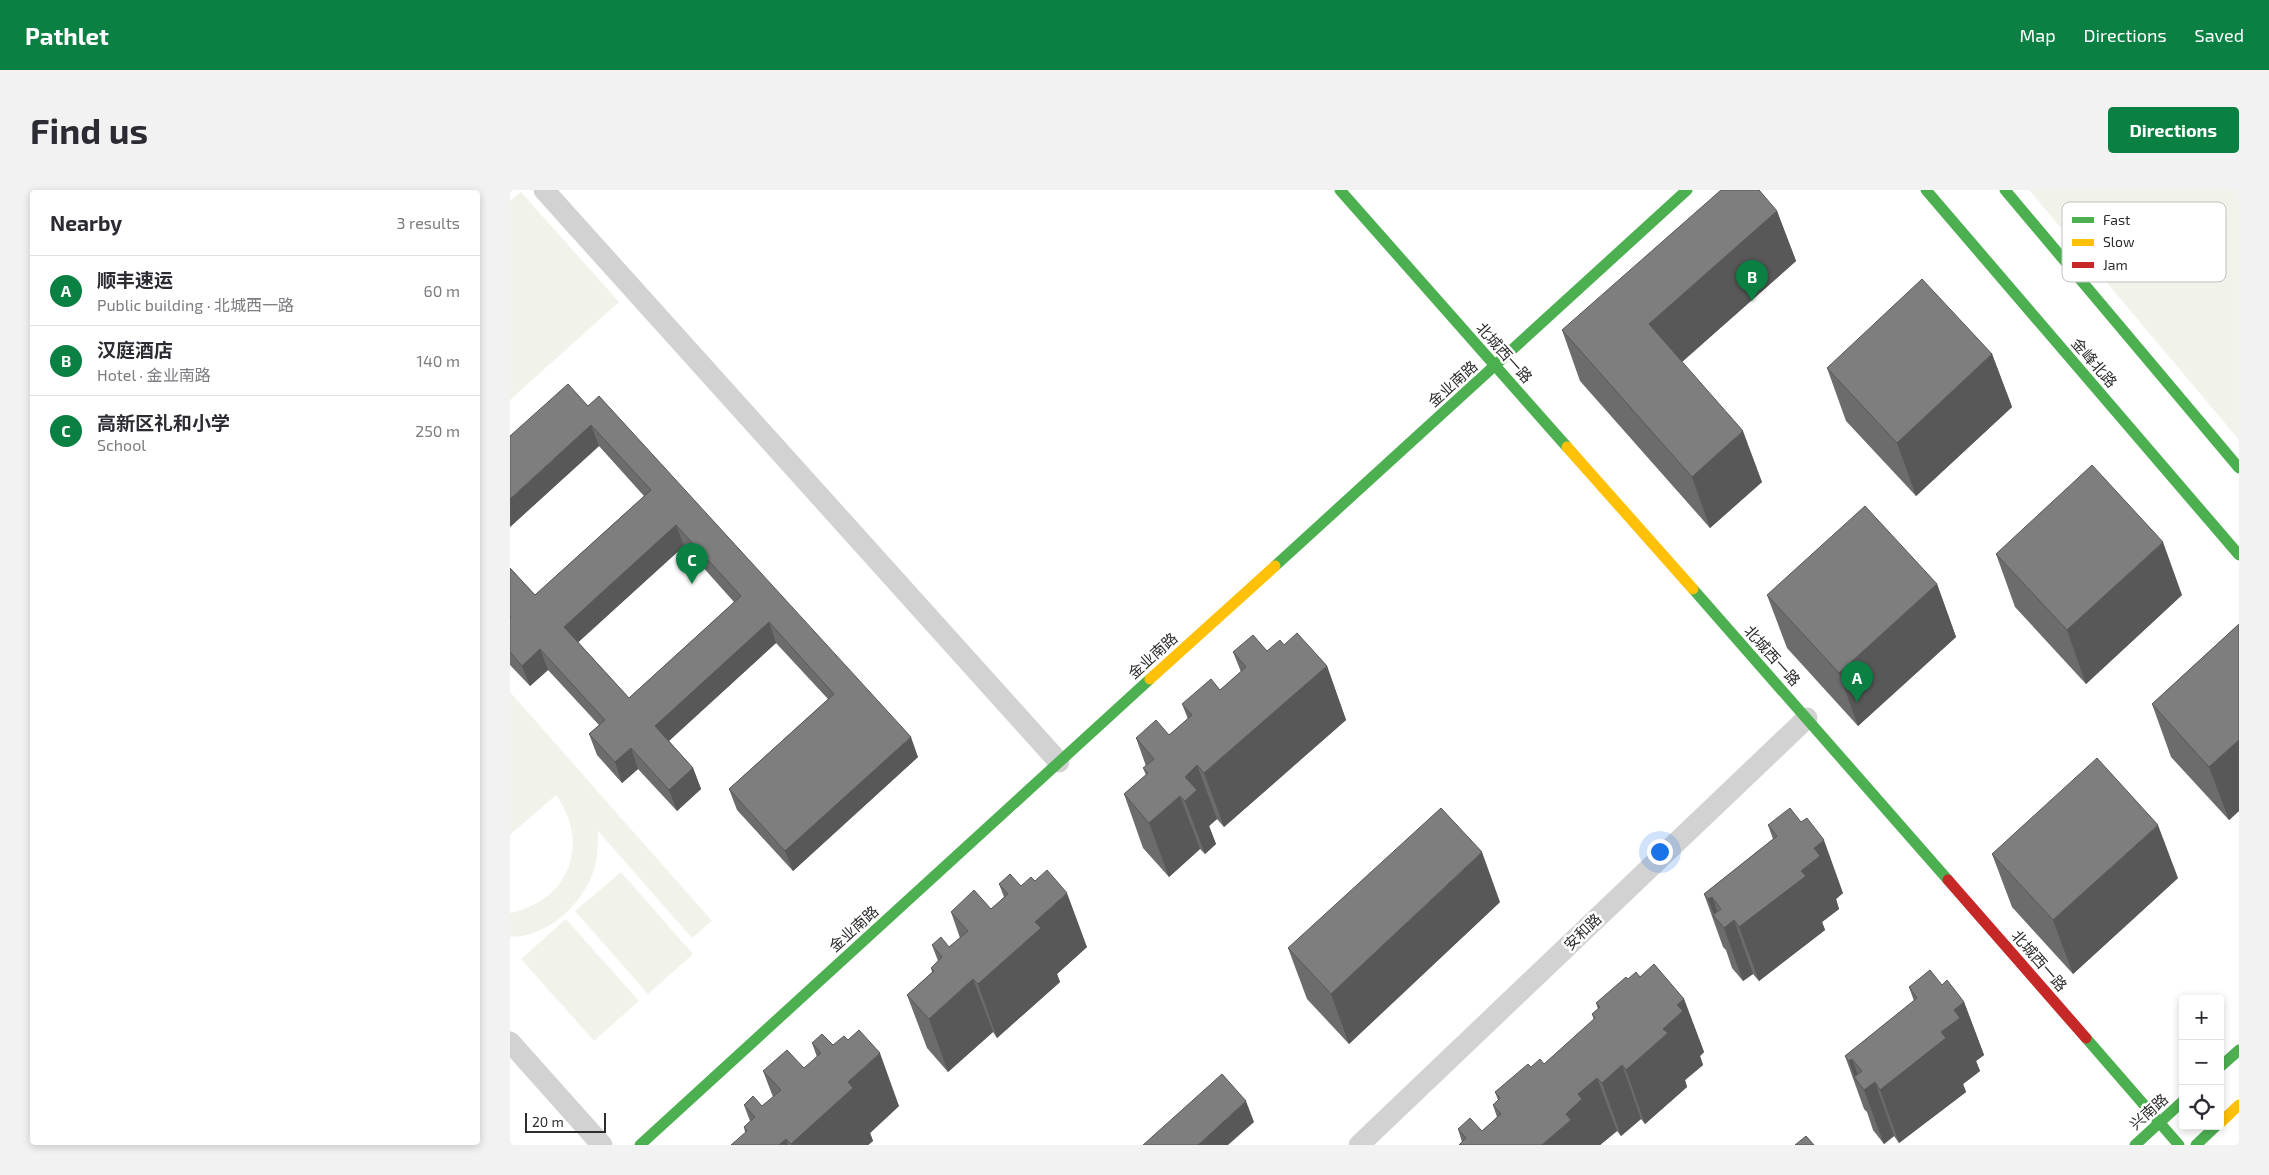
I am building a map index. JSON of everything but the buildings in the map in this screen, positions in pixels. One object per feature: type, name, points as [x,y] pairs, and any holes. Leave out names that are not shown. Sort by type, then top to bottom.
[{"type":"street","points":[[544,190],[1060,762]]},
{"type":"street","name":"北城西一路","points":[[1340,190],[1808,718],[2179,1145]]},
{"type":"street","name":"金业南路","points":[[640,1145],[1687,190]]},
{"type":"street","name":"金峰北路","points":[[1926,190],[2239,555]]},
{"type":"street","points":[[2004,190],[2062,259]]},
{"type":"street","points":[[2082,282],[2239,468]]},
{"type":"street","name":"安和路","points":[[1359,1145],[1808,718]]},
{"type":"street","points":[[510,1042],[602,1145]]},
{"type":"street","points":[[2224,1063],[2239,1050]]},
{"type":"street","points":[[2224,1119],[2239,1105]]},
{"type":"street","name":"兴南路","points":[[2135,1145],[2179,1106]]},
{"type":"street","points":[[2196,1145],[2212,1130]]},
{"type":"shaded area","points":[[2029,190],[2239,190],[2239,440],[2106,282],[2226,282],[2226,202],[2062,202],[2062,229]]},
{"type":"shaded area","points":[[521,192],[619,302],[510,400],[510,201]]},
{"type":"shaded area","points":[[510,692],[712,921],[692,938],[598,831],[595,866],[583,892],[574,904],[564,915],[539,931],[510,937],[510,913],[530,906],[547,896],[560,883],[568,868],[572,851],[572,832],[566,814],[556,795],[510,835]]},
{"type":"shaded area","points":[[621,872],[693,954],[648,994],[575,911]]},
{"type":"shaded area","points":[[566,919],[639,1001],[594,1041],[521,959]]},
{"type":"traffic: fast","points":[[1340,190],[1567,447]]},
{"type":"traffic: fast","points":[[1275,566],[1687,190]]},
{"type":"traffic: fast","points":[[1926,190],[2239,555]]},
{"type":"traffic: fast","points":[[2005,190],[2062,258]]},
{"type":"traffic: fast","points":[[2082,282],[2239,468]]},
{"type":"traffic: fast","points":[[1693,589],[1948,880]]},
{"type":"traffic: fast","points":[[640,1145],[1150,679]]},
{"type":"traffic: fast","points":[[2086,1038],[2179,1145]]},
{"type":"traffic: fast","points":[[2224,1063],[2239,1050]]},
{"type":"traffic: fast","points":[[2135,1145],[2179,1105]]},
{"type":"traffic: fast","points":[[2196,1145],[2212,1130]]},
{"type":"traffic: slow","points":[[1567,447],[1693,589]]},
{"type":"traffic: slow","points":[[1150,679],[1275,566]]},
{"type":"traffic: slow","points":[[2224,1119],[2239,1105]]},
{"type":"traffic: jam","points":[[1948,880],[2086,1038]]},
{"type":"place","name":"汉庭酒店","points":[[1752,301]]},
{"type":"place","name":"高新区礼和小学","points":[[692,584]]},
{"type":"place","name":"顺丰速运","points":[[1857,702]]}]
